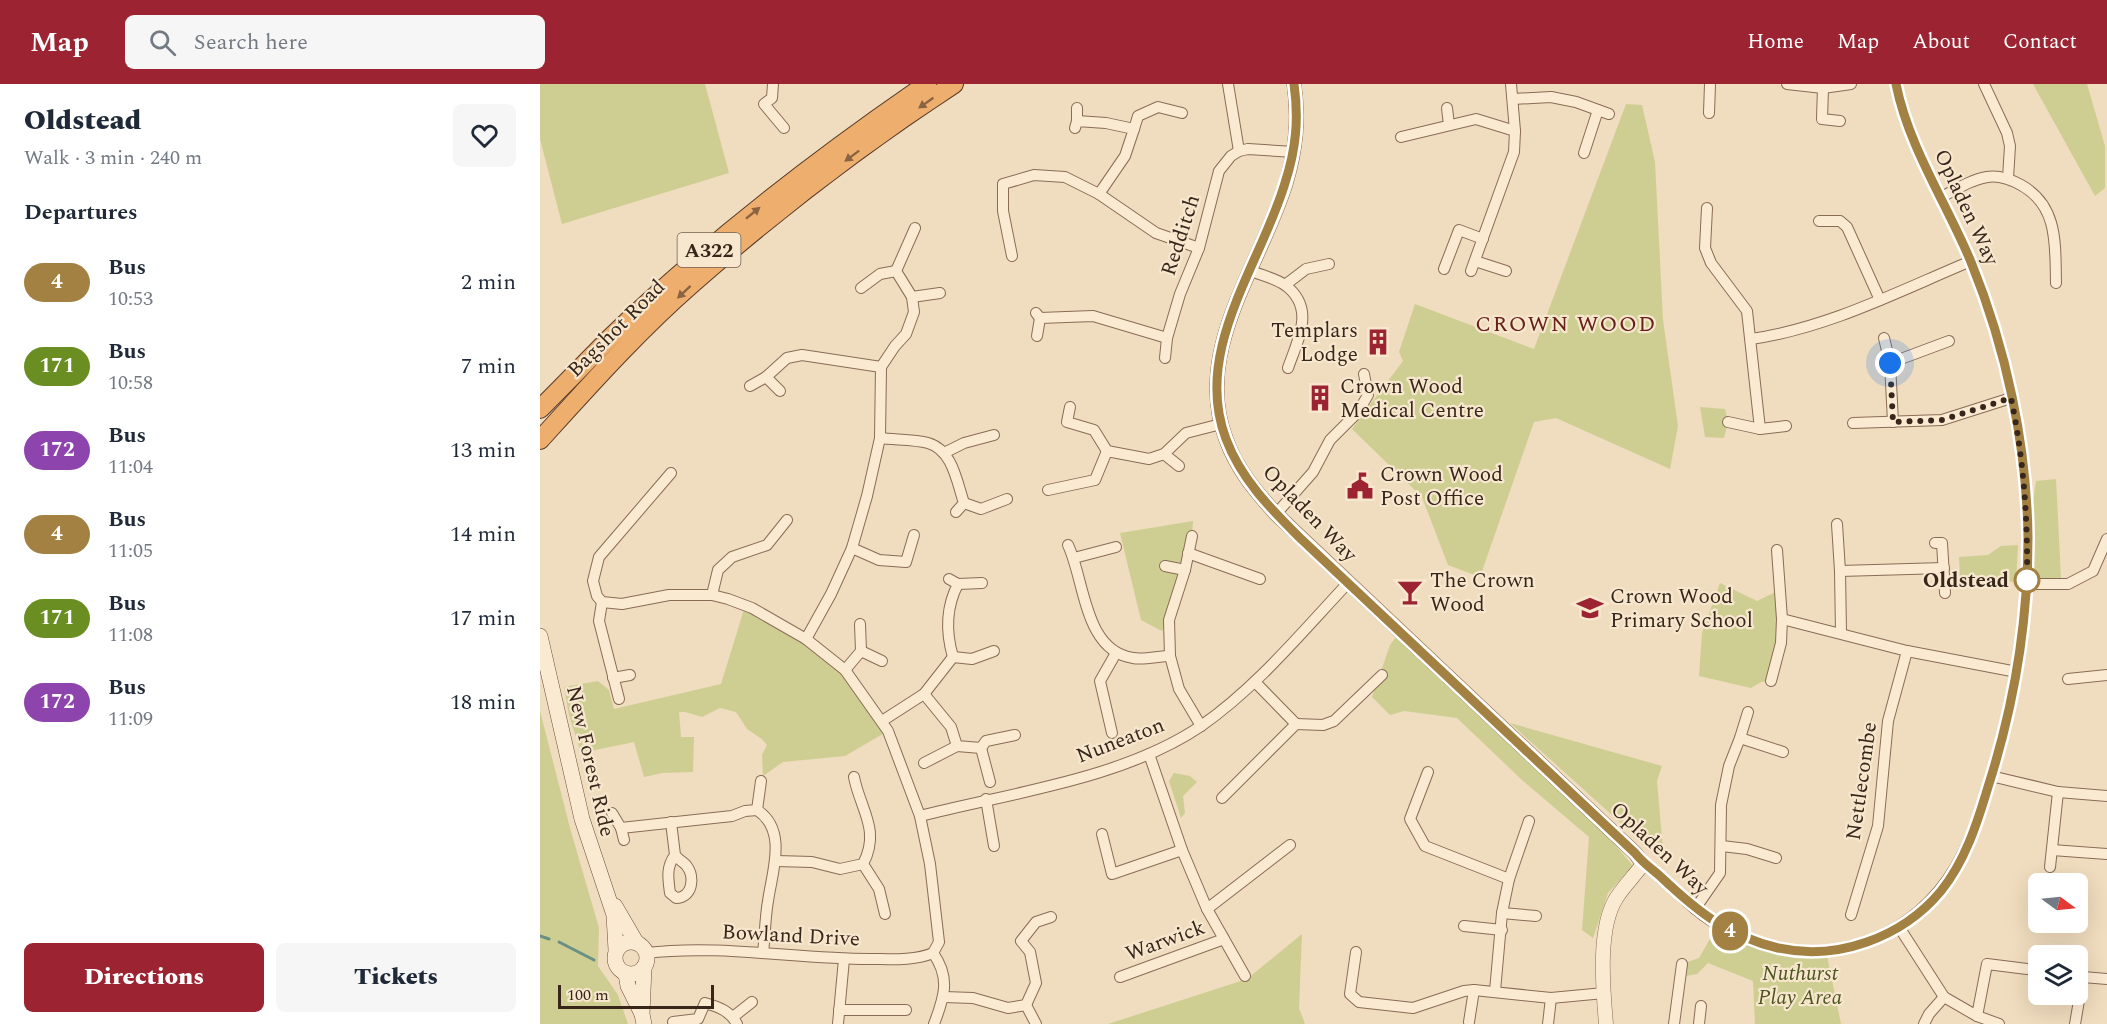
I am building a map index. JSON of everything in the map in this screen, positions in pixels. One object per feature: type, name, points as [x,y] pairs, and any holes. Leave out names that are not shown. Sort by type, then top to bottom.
[{"type":"highway","name":"A322","points":[[895,115],[927,84]]},
{"type":"highway","name":"A322","points":[[895,115],[954,84]]},
{"type":"highway","name":"Bagshot Road","points":[[540,440],[618,356],[693,283],[895,115]]},
{"type":"highway","name":"Bagshot Road","points":[[540,409],[612,337],[726,236],[821,159],[895,115]]},
{"type":"highway","points":[[540,426],[594,373],[618,356]]},
{"type":"main road","name":"New Forest Ride","points":[[540,636],[582,819],[591,852],[614,915],[616,950]]},
{"type":"main road","name":"New Forest Ride","points":[[608,894],[642,954]]},
{"type":"main road","points":[[642,954],[626,942],[616,950],[614,957],[616,965],[626,974],[628,986],[643,1019]]},
{"type":"main road","points":[[626,974],[636,974],[642,954]]},
{"type":"main road","points":[[642,954],[643,1019]]},
{"type":"street","points":[[773,84],[772,98],[764,104],[784,128]]},
{"type":"street","points":[[1228,84],[1239,151],[1248,149],[1294,152]]},
{"type":"street","name":"Opladen Way","points":[[1296,84],[1298,119],[1294,152],[1285,185],[1249,270],[1221,351],[1217,386],[1221,424],[1236,462],[1254,490],[1276,514],[1635,853],[1643,864],[1655,871],[1695,909],[1738,935],[1759,943],[1794,951],[1816,952],[1862,944],[1899,927],[1918,914],[1940,891],[1956,869],[1979,818],[2010,712],[2024,625],[2027,584],[2027,513],[2020,442],[2003,357],[1971,261],[1912,140],[1896,84]]},
{"type":"street","points":[[1506,272],[1473,266],[1514,152],[1515,131],[1511,84]]},
{"type":"street","points":[[1709,113],[1710,84]]},
{"type":"street","points":[[1787,84],[1822,88],[1851,84]]},
{"type":"street","points":[[1984,84],[2007,133],[2010,147],[2008,178]]},
{"type":"street","points":[[1822,88],[1822,119],[1840,121]]},
{"type":"street","points":[[1513,99],[1551,97],[1576,102],[1609,114]]},
{"type":"street","points":[[1099,194],[1125,156],[1138,116],[1158,107],[1182,113]]},
{"type":"street","points":[[1077,108],[1076,125],[1106,123],[1134,129]]},
{"type":"street","points":[[1447,108],[1449,125]]},
{"type":"street","points":[[1584,153],[1598,110]]},
{"type":"street","points":[[1401,137],[1476,119],[1515,131]]},
{"type":"street","name":"Redditch","points":[[1165,358],[1167,339],[1180,294],[1199,248],[1219,171],[1231,156],[1239,151]]},
{"type":"street","points":[[1012,256],[1003,211],[1003,184],[1034,175],[1065,177],[1099,194],[1155,233],[1199,248]]},
{"type":"street","points":[[1940,198],[1972,182],[1988,177],[2008,178],[2035,192],[2048,213],[2055,234],[2056,283]]},
{"type":"street","points":[[1707,208],[1705,248],[1711,263],[1747,311],[1760,429]]},
{"type":"street","points":[[1819,221],[1840,221],[1847,227],[1880,300]]},
{"type":"street","points":[[896,271],[915,228]]},
{"type":"street","points":[[1444,269],[1460,230],[1483,239]]},
{"type":"street","points":[[1751,339],[1786,334],[1880,300],[1971,261]]},
{"type":"street","points":[[1285,285],[1306,269],[1329,264]]},
{"type":"street","points":[[1249,270],[1285,285],[1301,304],[1303,326],[1288,368]]},
{"type":"street","points":[[861,288],[880,274],[896,271]]},
{"type":"street","points":[[806,639],[831,594],[852,548],[880,438],[881,367],[906,334],[914,312],[912,297],[896,271]]},
{"type":"street","points":[[912,297],[940,293]]},
{"type":"street","points":[[1037,336],[1038,315],[1093,316],[1167,339]]},
{"type":"street","points":[[1884,338],[1890,363],[1893,422]]},
{"type":"street","points":[[1890,363],[1949,341]]},
{"type":"street","points":[[750,386],[787,358],[802,355],[881,367]]},
{"type":"street","points":[[1276,514],[1313,472],[1330,440],[1358,412],[1368,395],[1364,374]]},
{"type":"street","points":[[766,376],[780,392]]},
{"type":"street","points":[[1853,423],[1942,420],[2011,398]]},
{"type":"street","points":[[1070,407],[1067,422],[1094,430],[1107,451],[1149,459],[1164,454],[1186,433],[1221,424]]},
{"type":"street","points":[[1728,422],[1760,429],[1786,426]]},
{"type":"street","points":[[944,453],[964,443],[994,435]]},
{"type":"street","points":[[880,438],[930,443],[944,453],[952,468],[960,507],[981,509],[1007,500]]},
{"type":"street","points":[[1048,490],[1095,480],[1107,451]]},
{"type":"street","points":[[1164,454],[1179,466]]},
{"type":"street","points":[[671,473],[599,557],[593,581],[597,596],[602,602],[622,604],[669,595],[712,595],[752,608],[806,639],[845,670],[882,721],[904,769],[920,816],[930,864],[939,942],[933,953],[941,965],[944,997],[934,1024]]},
{"type":"street","points":[[712,595],[718,570],[732,557],[767,545],[788,520]]},
{"type":"street","points":[[1837,524],[1841,633]]},
{"type":"street","points":[[852,548],[879,560],[906,562],[914,535]]},
{"type":"street","points":[[1192,536],[1185,570],[1169,620],[1170,656],[1179,689],[1201,726]]},
{"type":"street","points":[[2027,584],[2068,584],[2093,572],[2107,540]]},
{"type":"street","points":[[1935,543],[1942,543],[1945,593]]},
{"type":"street","points":[[1068,545],[1074,558],[1090,618],[1102,642],[1116,653],[1134,658],[1170,656]]},
{"type":"street","points":[[1074,558],[1116,548]]},
{"type":"street","points":[[1771,681],[1781,643],[1782,619],[1777,549]]},
{"type":"street","points":[[1188,553],[1252,579]]},
{"type":"street","points":[[1165,566],[1185,570]]},
{"type":"street","points":[[1840,571],[1944,568]]},
{"type":"street","points":[[953,657],[948,612],[953,582],[982,583]]},
{"type":"street","name":"Nuneaton","points":[[920,816],[1064,782],[1122,765],[1149,754],[1201,726],[1255,682],[1348,583]]},
{"type":"street","points":[[602,602],[599,621],[619,699]]},
{"type":"street","points":[[1782,619],[1907,651],[2017,672]]},
{"type":"street","points":[[845,670],[861,651],[860,624]]},
{"type":"street","points":[[861,651],[882,662]]},
{"type":"street","points":[[953,657],[972,659],[994,651]]},
{"type":"street","name":"Nettlecombe","points":[[1851,915],[1878,826],[1888,721],[1907,651]]},
{"type":"street","points":[[1112,733],[1100,681],[1116,653]]},
{"type":"street","points":[[882,721],[924,694],[953,657]]},
{"type":"street","points":[[613,678],[630,675]]},
{"type":"street","points":[[1255,682],[1296,724],[1323,725],[1334,721],[1382,675]]},
{"type":"street","points":[[2068,679],[2107,675]]},
{"type":"street","points":[[924,694],[951,728],[957,746]]},
{"type":"street","points":[[1695,909],[1711,889],[1719,873],[1722,846],[1721,805],[1729,766],[1748,711]]},
{"type":"street","points":[[1222,798],[1296,724]]},
{"type":"street","points":[[981,748],[986,741],[1015,735]]},
{"type":"street","points":[[1740,738],[1783,752]]},
{"type":"street","points":[[924,763],[957,746],[981,748]]},
{"type":"street","points":[[981,748],[990,782]]},
{"type":"street","name":"Warwick","points":[[1149,754],[1182,850],[1207,909],[1245,976]]},
{"type":"street","points":[[1428,772],[1410,819],[1425,846],[1509,879]]},
{"type":"street","points":[[1992,776],[2058,792],[2107,796]]},
{"type":"street","points":[[854,777],[856,791],[866,810],[871,833],[868,854],[863,864]]},
{"type":"street","points":[[757,810],[761,781]]},
{"type":"street","points":[[2050,867],[2058,792]]},
{"type":"street","points":[[986,800],[994,846]]},
{"type":"street","points":[[621,828],[732,816],[745,811],[757,810],[766,816],[771,824],[775,840],[776,861],[768,901],[763,953]]},
{"type":"street","points":[[612,813],[621,828],[624,840]]},
{"type":"street","points":[[1495,991],[1502,914],[1509,879],[1529,821]]},
{"type":"street","points":[[671,822],[675,855]]},
{"type":"street","points":[[1102,834],[1112,874],[1182,850]]},
{"type":"street","name":"Warwick","points":[[1207,909],[1290,845]]},
{"type":"street","points":[[1722,846],[1747,849],[1776,858]]},
{"type":"street","points":[[2052,850],[2107,854]]},
{"type":"street","points":[[776,861],[812,862],[840,869],[863,864]]},
{"type":"street","points":[[863,864],[879,889],[885,914]]},
{"type":"street","points":[[1606,1024],[1605,928],[1616,897],[1643,864]]},
{"type":"street","points":[[1502,914],[1536,916]]},
{"type":"street","points":[[1026,1005],[1036,983],[1030,952],[1022,941],[1036,922],[1051,917]]},
{"type":"street","points":[[1464,926],[1502,930]]},
{"type":"street","points":[[1899,927],[1944,997],[1977,1016],[1999,1024]]},
{"type":"street","name":"Warwick","points":[[1120,977],[1224,939]]},
{"type":"street","name":"Bowland Drive","points":[[642,954],[703,950],[844,959],[924,957],[933,953]]},
{"type":"street","points":[[1356,952],[1350,994],[1359,1002],[1413,1008],[1464,991],[1474,990],[1551,998],[1604,993]]},
{"type":"street","points":[[838,1024],[844,959]]},
{"type":"street","points":[[1674,1024],[1682,964]]},
{"type":"street","points":[[1977,1016],[1987,964],[2027,969]]},
{"type":"street","points":[[2075,1024],[2083,976],[2107,979]]},
{"type":"street","points":[[1469,1022],[1474,990]]},
{"type":"street","points":[[944,997],[973,998],[1008,1008],[1026,1005]]},
{"type":"street","points":[[1924,1024],[1929,1014],[1944,997]]},
{"type":"street","points":[[1548,1024],[1551,998]]},
{"type":"street","points":[[673,1022],[698,1019],[705,1003],[720,1007],[735,1020],[752,1002]]},
{"type":"street","points":[[1026,1005],[1036,1024]]},
{"type":"street","points":[[1699,1024],[1701,1006]]},
{"type":"street","points":[[839,1010],[906,1010]]},
{"type":"green space","points":[[540,84],[705,84],[729,173],[562,224],[540,139]]},
{"type":"green space","points":[[2033,84],[2087,84],[2105,146],[2105,188],[2095,196]]},
{"type":"green space","points":[[1626,104],[1642,105],[1655,162],[1663,320],[1678,426],[1670,469],[1556,418],[1534,422],[1480,577],[1448,565],[1422,497],[1352,429],[1403,361],[1399,352],[1415,304],[1534,349]]},
{"type":"green space","points":[[1700,407],[1725,409],[1728,422],[1724,438],[1705,437]]},
{"type":"green space","points":[[2056,479],[2061,578],[2022,580],[2036,481]]},
{"type":"green space","points":[[1193,521],[1192,536],[1169,620],[1162,631],[1141,620],[1120,533]]},
{"type":"green space","points":[[2018,545],[2016,582],[1960,577],[1959,557],[1988,555],[2001,546]]},
{"type":"green space","points":[[1720,583],[1757,601],[1780,590],[1782,619],[1771,681],[1761,682],[1751,688],[1699,676],[1702,633]]},
{"type":"green space","points":[[745,606],[845,670],[888,731],[845,756],[783,762],[763,776],[762,755],[767,745],[747,729],[736,712],[720,708],[702,717],[679,712],[681,737],[694,737],[693,772],[662,773],[644,777],[634,742],[581,753],[569,715],[564,687],[598,681],[609,690],[614,709],[721,684]]},
{"type":"green space","points":[[1396,637],[1577,809],[1602,829],[1633,866],[1608,893],[1593,938],[1582,930],[1589,837],[1523,781],[1457,718],[1404,711],[1390,715],[1372,697],[1390,645]]},
{"type":"green space","points":[[540,711],[599,928],[598,966],[618,995],[628,1024],[540,1024]]},
{"type":"green space","points":[[1510,723],[1662,766],[1657,781],[1664,862]]},
{"type":"green space","points":[[1174,773],[1190,776],[1197,782],[1183,796],[1185,813],[1181,818],[1169,781]]},
{"type":"green space","name":"Nuthurst Play Area","points":[[1718,925],[1746,938],[1826,951],[1841,1024],[1755,1024],[1753,981],[1708,963],[1697,974],[1680,977],[1682,964],[1699,958]]},
{"type":"green space","points":[[1302,934],[1299,1008],[1305,1024],[1108,1024],[1247,979]]},
{"type":"waterway","points":[[540,936],[549,939]]},
{"type":"waterway","points":[[559,942],[594,960]]},
{"type":"bus line","name":"4","points":[[1294,84],[1298,119],[1294,152],[1285,185],[1249,270],[1221,351],[1217,404],[1221,424],[1236,462],[1254,490],[1299,537],[1635,853],[1643,864],[1655,871],[1695,909],[1738,935],[1759,943],[1794,951],[1816,952],[1862,944],[1899,927],[1918,914],[1940,891],[1956,869],[1979,818],[2010,712],[2024,625],[2027,584],[2027,513],[2018,432],[2003,357],[1971,261],[1912,140],[1896,84]]},
{"type":"place","name":"Templars Lodge","points":[[1378,342]]},
{"type":"place","name":"Crown Wood Medical Centre","points":[[1320,398]]},
{"type":"place","name":"Crown Wood Post Office","points":[[1360,486]]},
{"type":"place","name":"Oldstead","points":[[2027,580]]},
{"type":"place","name":"The Crown Wood","points":[[1410,592]]},
{"type":"place","name":"Crown Wood Primary School","points":[[1590,608]]},
{"type":"district","name":"CROWN WOOD","points":[[1566,323]]},
{"type":"route","points":[[1890,363],[1893,422],[1942,420],[2011,398],[2018,432],[2027,513],[2028,537],[2027,584],[2027,580]]}]
